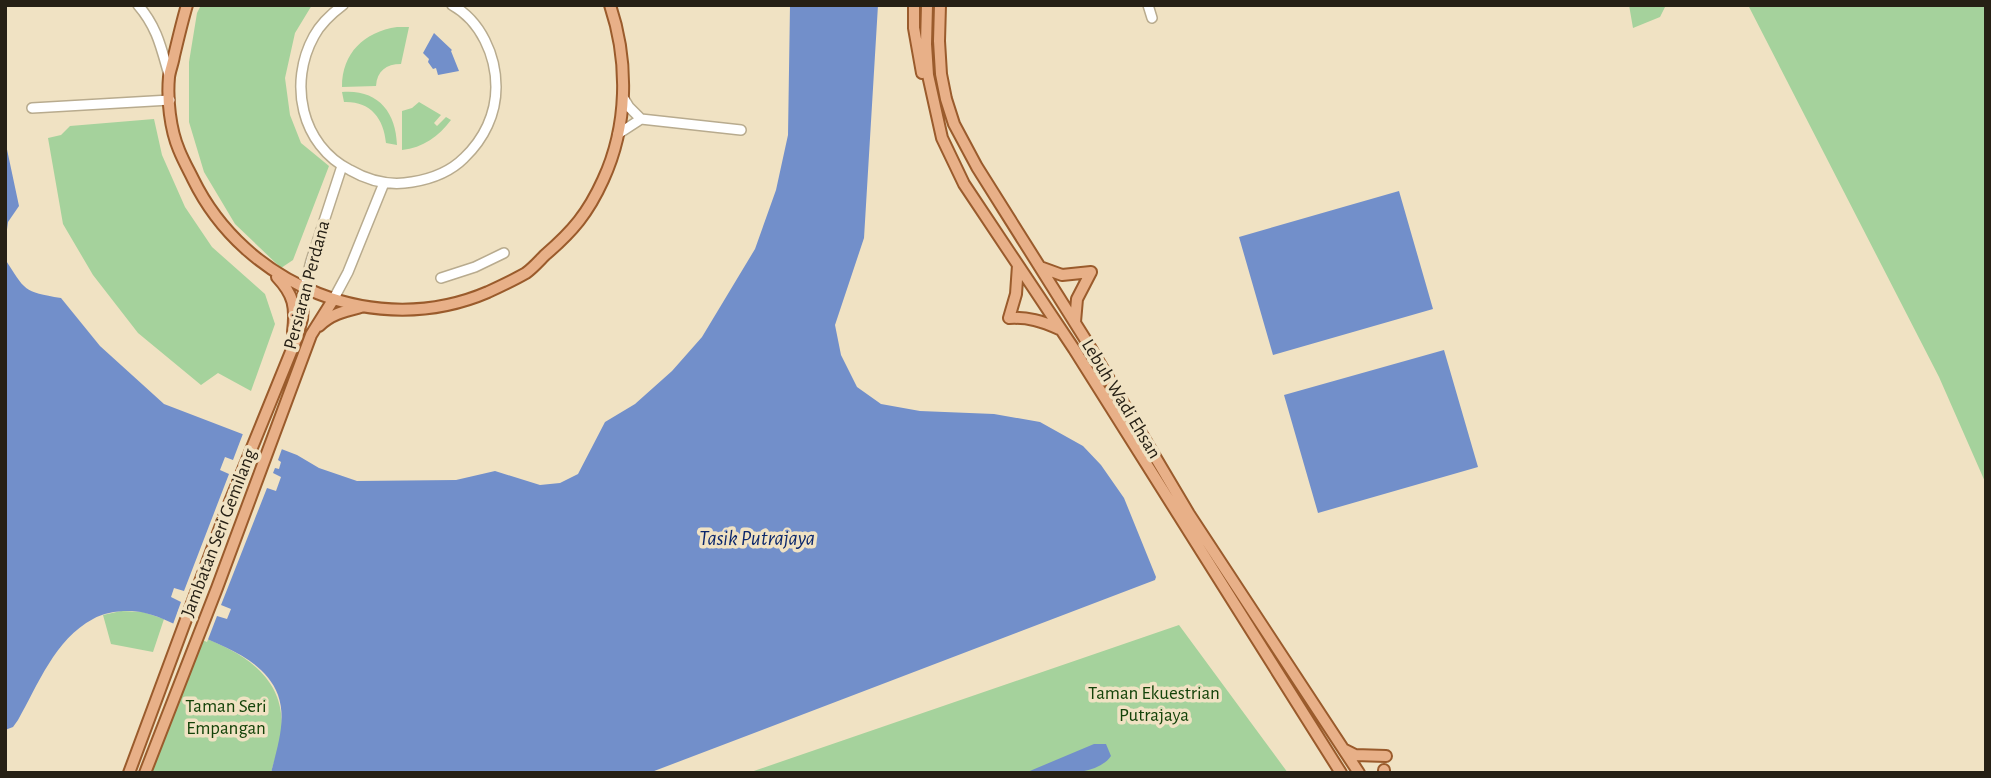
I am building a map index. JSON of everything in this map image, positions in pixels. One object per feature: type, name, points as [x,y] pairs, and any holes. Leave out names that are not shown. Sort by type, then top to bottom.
[{"type":"main road","points":[[187,5],[169,76],[178,148],[211,211],[226,230],[289,289],[294,305],[290,352]]},
{"type":"main road","points":[[267,266],[304,289],[333,300],[397,310],[431,309],[475,297],[527,272],[559,243],[588,211],[606,173],[618,134],[623,97],[620,39],[610,5]]},
{"type":"main road","points":[[914,5],[918,54],[923,76],[930,84]]},
{"type":"main road","points":[[927,5],[926,44],[930,84]]},
{"type":"main road","name":"Lebuh Wadi Ehsan","points":[[940,5],[941,74],[946,99],[954,124],[977,167],[1075,323],[1189,514],[1359,773]]},
{"type":"main road","name":"Lebuh Wadi Ehsan","points":[[930,84],[942,138],[964,184],[1062,331],[1341,773]]},
{"type":"main road","points":[[1018,265],[1016,293],[1009,318],[1039,320],[1062,331]]},
{"type":"main road","points":[[1040,267],[1062,275],[1091,272],[1077,299],[1075,323]]},
{"type":"main road","name":"Persiaran Perdana","points":[[269,403],[297,337],[302,319],[304,289]]},
{"type":"main road","name":"Persiaran Perdana","points":[[284,410],[311,335],[333,300]]},
{"type":"main road","points":[[311,335],[326,320],[364,306]]},
{"type":"main road","name":"Jambatan Seri Gemilang","points":[[130,773],[169,663],[269,403]]},
{"type":"main road","name":"Jambatan Seri Gemilang","points":[[145,773],[284,410]]},
{"type":"main road","points":[[1345,750],[1356,755],[1387,756]]},
{"type":"street","points":[[138,5],[157,32],[169,76]]},
{"type":"street","points":[[343,5],[328,17],[305,52],[300,73],[304,116],[313,135],[326,152],[342,166],[362,177],[384,183],[424,180],[451,168],[473,149],[492,114],[496,95],[492,56],[484,38],[456,6]]},
{"type":"street","points":[[1148,5],[1152,18]]},
{"type":"street","points":[[623,97],[641,119],[741,130]]},
{"type":"street","points":[[32,108],[170,100]]},
{"type":"street","points":[[618,134],[641,119]]},
{"type":"street","name":"Persiaran Perdana","points":[[304,289],[342,166]]},
{"type":"street","points":[[333,300],[348,272],[384,183]]},
{"type":"street","points":[[441,278],[475,267],[504,253]]},
{"type":"green space","points":[[201,5],[312,5],[295,33],[285,78],[290,115],[301,143],[329,166],[293,260],[281,268],[235,224],[204,172],[189,122],[189,62],[197,13]]},
{"type":"green space","points":[[1629,5],[1666,5],[1660,17],[1633,28]]},
{"type":"green space","points":[[1748,5],[1986,5],[1986,484],[1939,377]]},
{"type":"green space","points":[[397,27],[409,27],[401,64],[383,69],[376,86],[342,87],[346,64],[357,46],[374,34]]},
{"type":"green space","points":[[342,92],[365,94],[375,98],[393,122],[397,145],[386,143],[382,126],[374,113],[361,104],[344,102]]},
{"type":"green space","points":[[419,102],[441,115],[434,123],[437,126],[446,117],[451,120],[430,140],[417,147],[402,150],[402,111]]},
{"type":"green space","points":[[154,119],[162,155],[185,207],[212,247],[265,294],[275,324],[251,391],[218,373],[201,385],[138,333],[93,275],[63,224],[48,138],[61,135],[70,126]]},
{"type":"green space","name":"Taman Seri Empangan","points":[[121,611],[143,612],[164,619],[153,652],[111,644],[103,615]]},
{"type":"green space","name":"Taman Ekuestrian Putrajaya","points":[[1179,625],[1288,773],[748,773]]},
{"type":"green space","name":"Taman Seri Empangan","points":[[200,636],[248,661],[271,684],[278,699],[281,736],[271,773],[145,773]]},
{"type":"water","name":"Tasik Putrajaya","points":[[790,5],[878,5],[864,238],[835,325],[841,355],[857,387],[881,404],[920,411],[994,414],[1040,422],[1083,446],[1101,465],[1124,498],[1155,580],[649,773],[271,773],[282,714],[278,695],[264,673],[242,656],[218,644],[158,617],[132,611],[99,616],[68,638],[49,664],[18,720],[13,727],[5,730],[5,259],[26,288],[39,294],[61,298],[100,346],[164,404],[297,455],[319,468],[357,481],[456,480],[495,471],[540,485],[560,483],[578,474],[605,422],[635,404],[672,371],[702,337],[755,249],[776,190],[788,135]]},
{"type":"water","points":[[434,33],[452,50],[459,71],[438,75],[436,68],[433,69],[428,62],[429,59],[423,53]]},
{"type":"water","points":[[5,140],[19,206],[8,222],[5,244]]},
{"type":"water","points":[[1399,191],[1433,309],[1273,355],[1239,237]]},
{"type":"water","points":[[1444,350],[1478,467],[1318,513],[1284,395]]},
{"type":"water","points":[[1094,744],[1106,744],[1111,756],[1095,768],[1072,773],[1025,773]]},
{"type":"pier","points":[[244,431],[283,446],[278,460],[281,462],[279,469],[275,468],[273,473],[281,477],[276,491],[267,488],[221,605],[231,609],[227,619],[217,616],[207,642],[172,627],[181,602],[171,597],[174,588],[184,591],[229,474],[220,470],[225,457],[233,460]]}]
